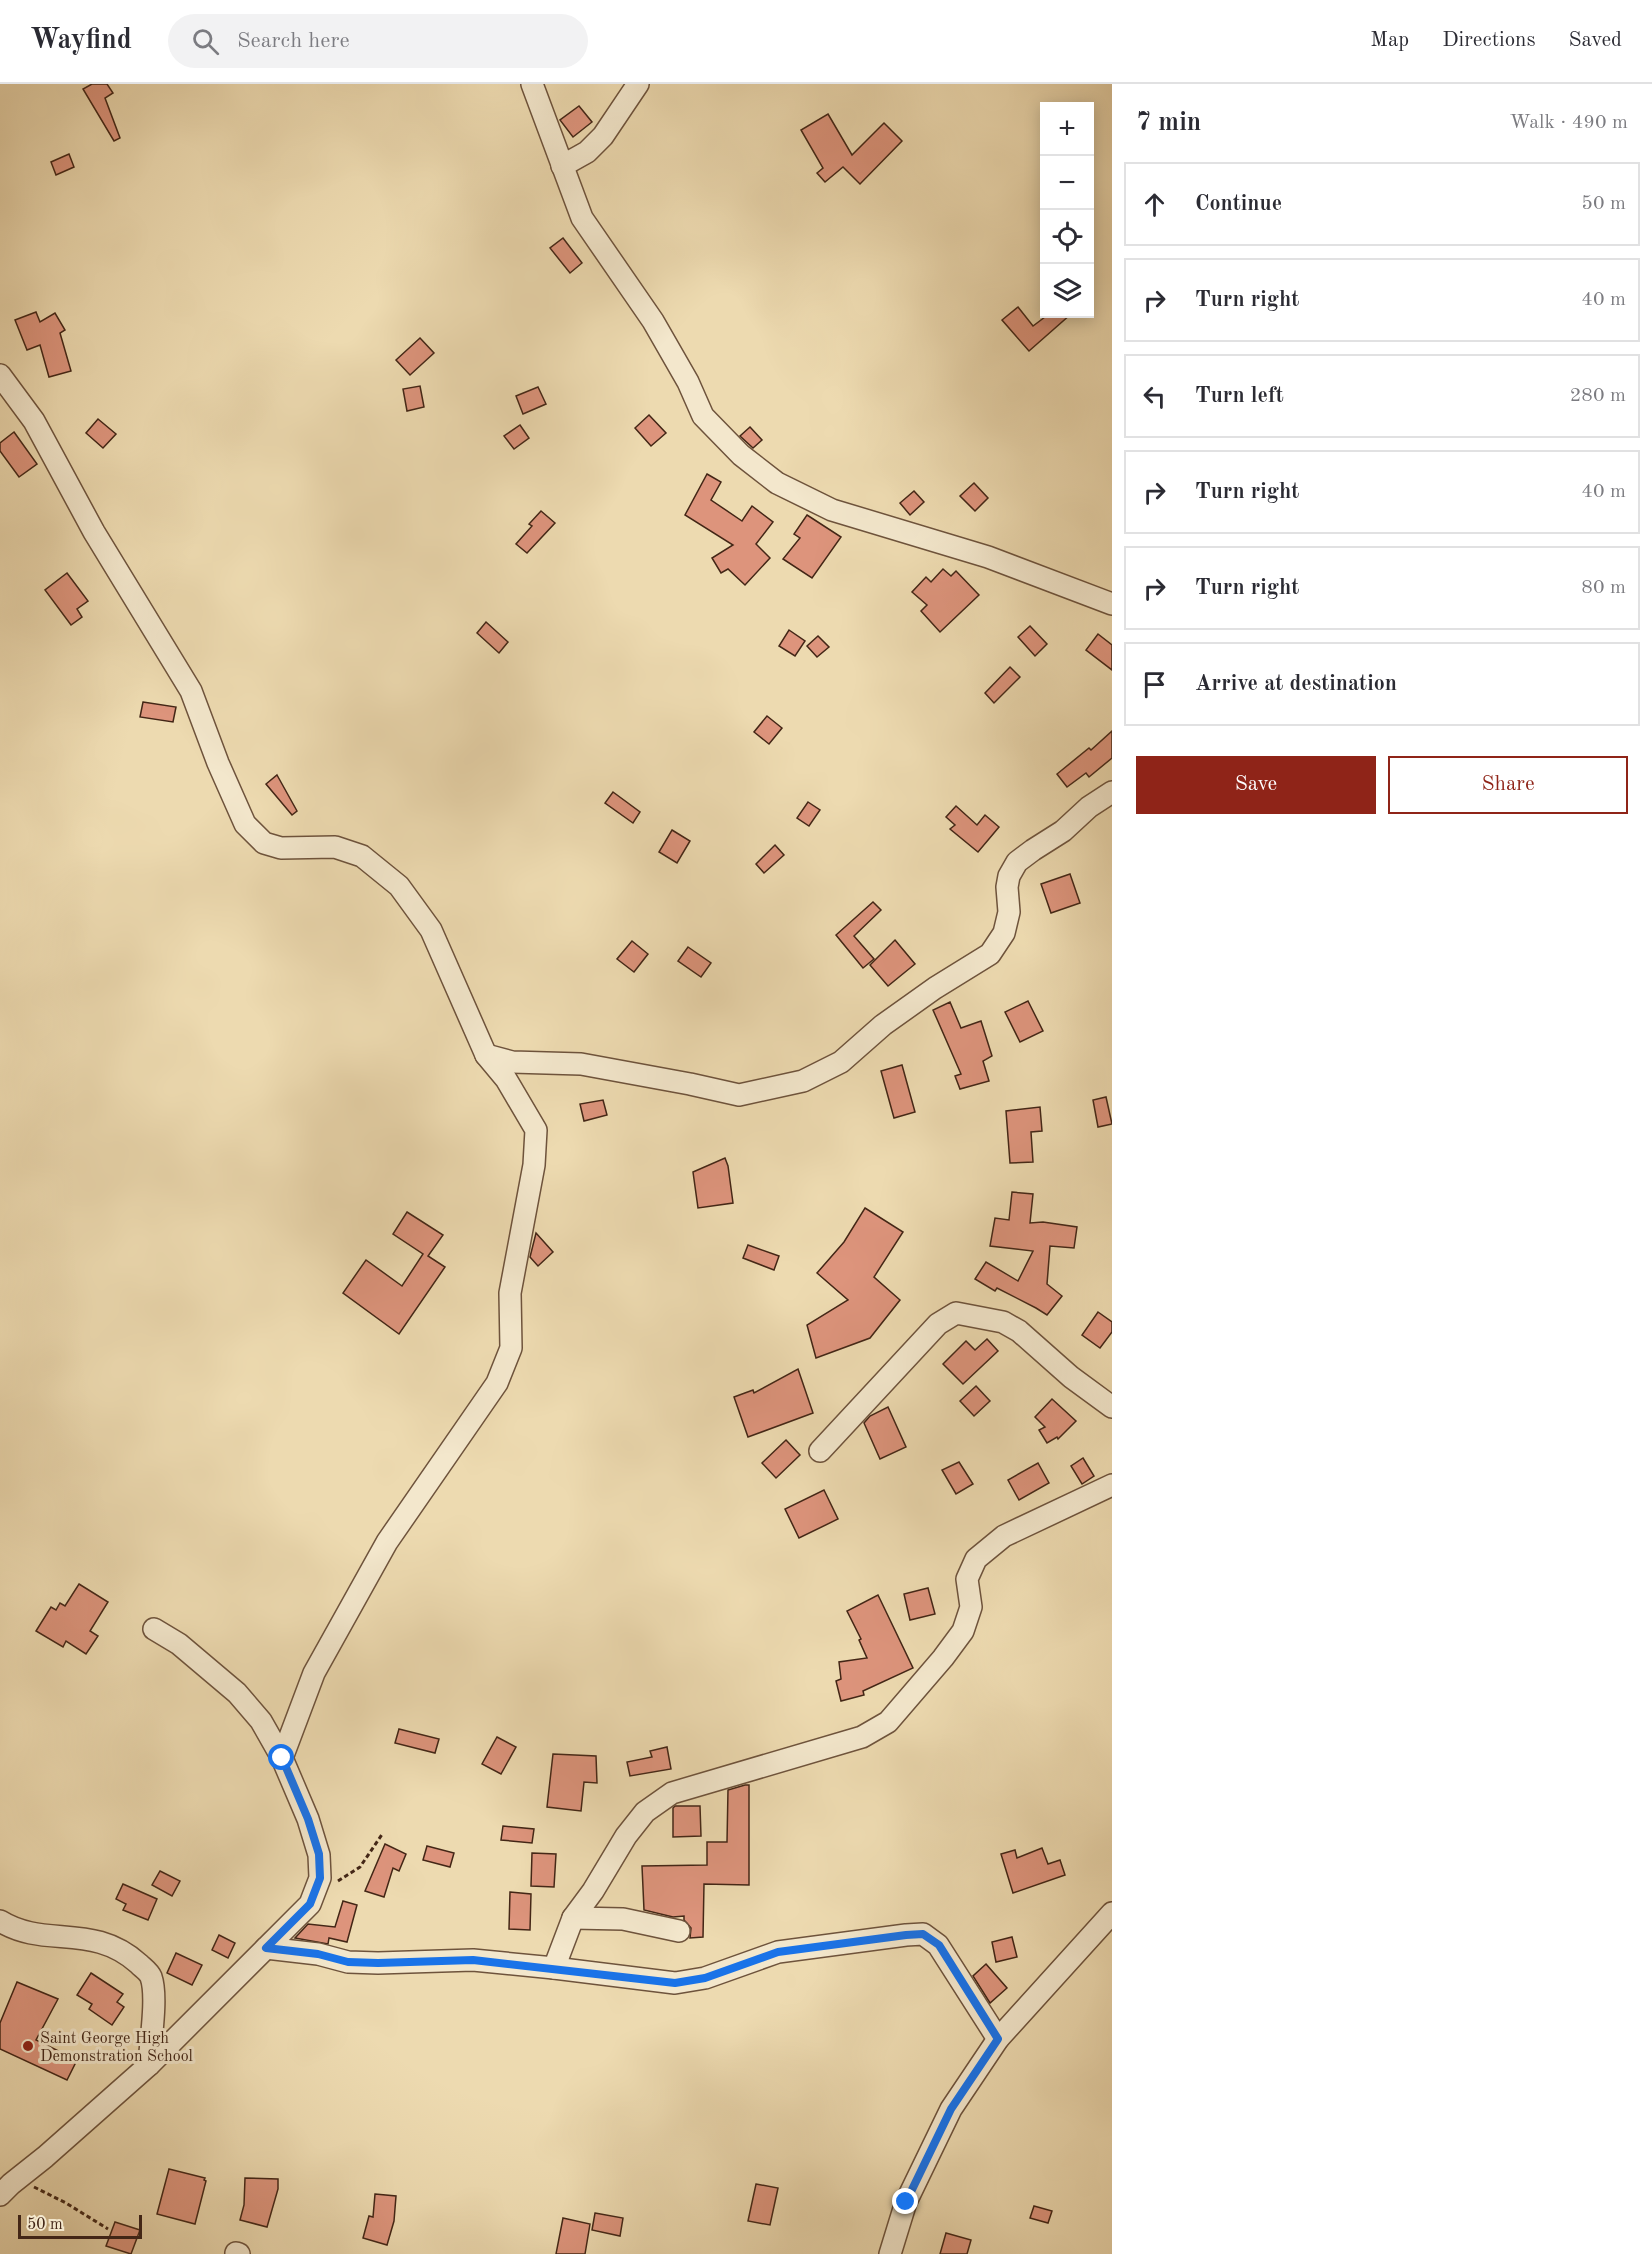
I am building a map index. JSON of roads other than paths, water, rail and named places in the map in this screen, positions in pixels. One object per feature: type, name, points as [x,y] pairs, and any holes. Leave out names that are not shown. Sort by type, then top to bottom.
[{"type":"street","points":[[532,84],[582,218],[653,321],[688,382],[703,416],[741,455],[777,483],[832,510],[988,557],[1112,604]]},
{"type":"street","points":[[562,166],[586,152],[603,136],[638,84]]},
{"type":"street","points":[[0,375],[34,421],[94,532],[191,691],[218,763],[245,824],[264,843],[281,848],[335,847],[362,856],[399,886],[431,930],[486,1055],[506,1079],[536,1130],[534,1165],[510,1293],[512,1348],[497,1383],[387,1542],[314,1673],[282,1758]]},
{"type":"street","points":[[486,1055],[512,1062],[581,1064],[739,1095],[803,1081],[841,1062],[892,1019],[935,988],[990,954],[1004,933],[1009,912],[1007,887],[1009,876],[1017,862],[1063,831],[1089,807],[1112,792]]},
{"type":"street","points":[[820,1451],[938,1324],[956,1313],[1003,1322],[1019,1331],[1071,1377],[1112,1407]]},
{"type":"street","points":[[554,1968],[573,1918],[593,1892],[626,1836],[645,1812],[672,1793],[862,1737],[888,1722],[963,1631],[970,1607],[967,1579],[976,1559],[1004,1536],[1112,1485]]},
{"type":"street","points":[[0,2195],[149,2065],[310,1904],[320,1878],[319,1854],[308,1819],[282,1758],[261,1721],[237,1693],[179,1644],[154,1629]]},
{"type":"street","points":[[890,2254],[906,2202],[951,2109],[998,2039],[1112,1913]]},
{"type":"street","points":[[573,1918],[623,1919],[679,1930]]},
{"type":"street","points":[[0,1921],[31,1934],[101,1941],[132,1957],[151,1975],[153,1992],[149,2065]]},
{"type":"street","points":[[266,1948],[318,1954],[348,1962],[473,1960],[675,1983],[705,1978],[778,1952],[923,1934],[939,1945],[998,2039]]},
{"type":"place","name":"Saint George High Demonstration School","points":[[28,2046]]}]
